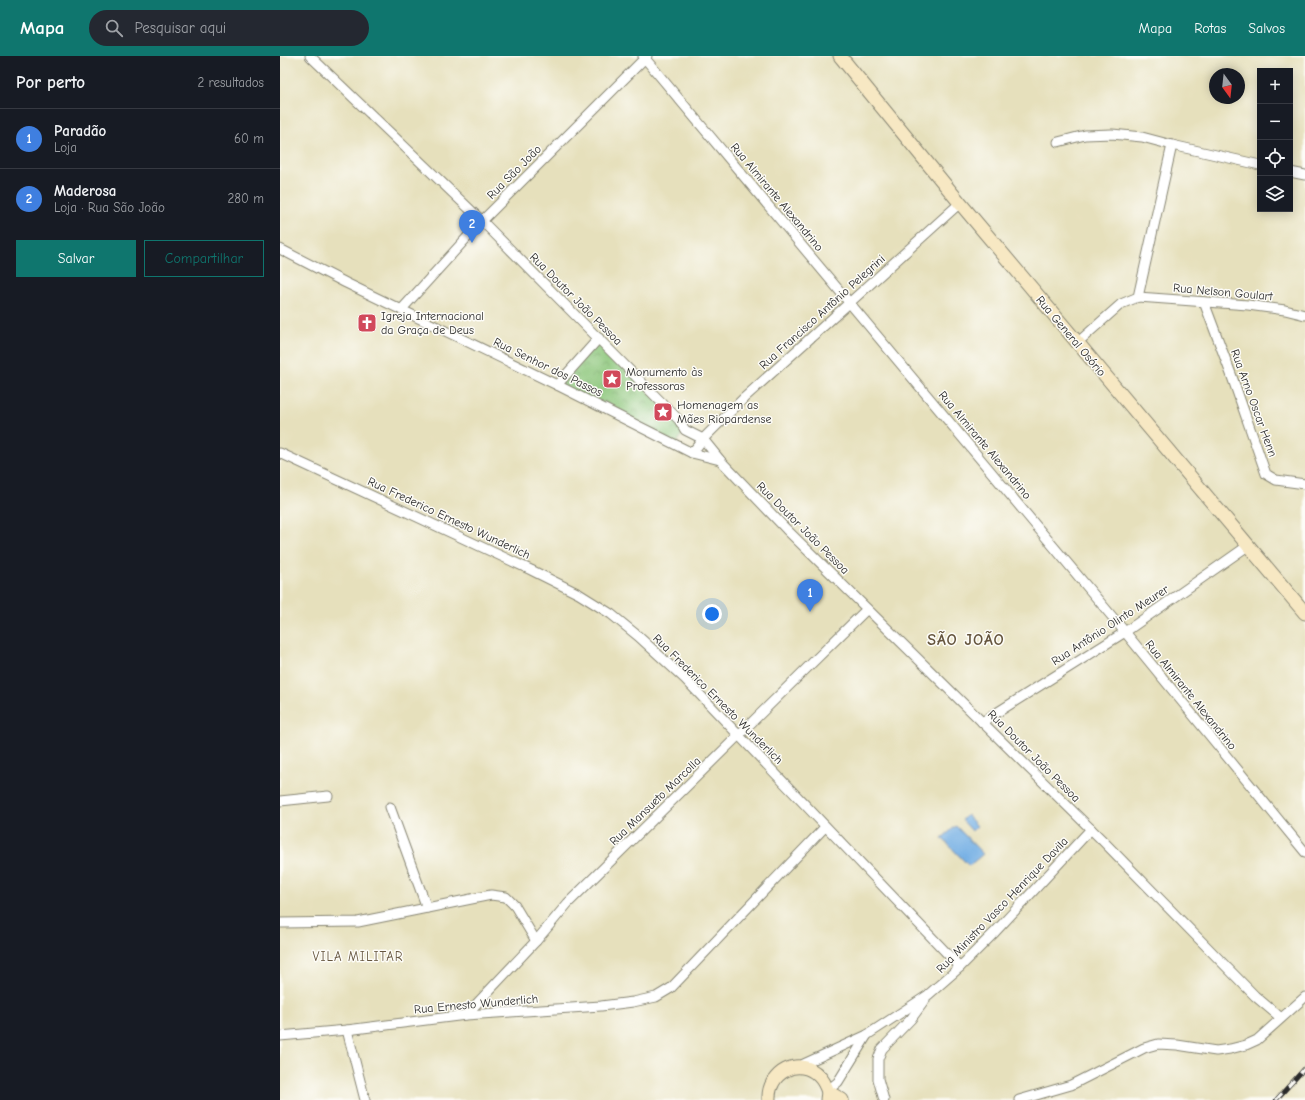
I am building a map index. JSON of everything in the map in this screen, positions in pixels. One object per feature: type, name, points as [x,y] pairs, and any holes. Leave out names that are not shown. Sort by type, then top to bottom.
[{"type":"street","name":"Rua Doutor João Pessoa","points":[[310,56],[482,221],[679,420],[685,430],[703,439],[720,460],[867,609],[1091,829],[1256,996],[1281,1018]]},
{"type":"street","name":"Rua General Osório","points":[[840,56],[960,203],[1305,613]]},
{"type":"street","name":"Rua São João","points":[[402,309],[482,221],[645,57]]},
{"type":"street","name":"Rua Almirante Alexandrino","points":[[645,57],[1125,632],[1305,852]]},
{"type":"street","points":[[1058,142],[1085,135],[1112,134],[1142,137],[1257,164]]},
{"type":"street","points":[[1077,343],[1121,304],[1138,296],[1172,145]]},
{"type":"street","points":[[1293,173],[1305,175]]},
{"type":"street","name":"Rua Francisco Antônio Pelegrini","points":[[692,453],[703,439],[744,398],[960,203]]},
{"type":"street","name":"Rua Senhor dos Passos","points":[[280,249],[692,453],[720,460]]},
{"type":"street","name":"Rua Nelson Goulart","points":[[1138,296],[1248,305],[1285,310],[1305,315]]},
{"type":"street","name":"Rua Arno Oscar Henn","points":[[1204,302],[1266,474],[1276,480],[1305,484]]},
{"type":"street","points":[[557,385],[599,338]]},
{"type":"street","points":[[676,445],[685,430]]},
{"type":"street","name":"Rua Frederico Ernesto Wunderlich","points":[[280,452],[531,570],[579,594],[610,614],[638,636],[685,679],[960,967]]},
{"type":"street","name":"Rua Antônio Olinto Meurer","points":[[982,722],[1125,632],[1249,545]]},
{"type":"street","name":"Rua Mansueto Marcolla","points":[[466,1015],[536,941],[568,903],[740,736],[867,609]]},
{"type":"street","points":[[280,801],[328,796]]},
{"type":"street","points":[[390,807],[427,908]]},
{"type":"street","name":"Rua Ernesto Wunderlich","points":[[280,1036],[346,1030],[466,1015],[601,1006],[656,997],[671,988],[825,827]]},
{"type":"street","name":"Rua Ministro Vasco Henrique Davila","points":[[797,1067],[867,1035],[928,995],[960,967],[1036,890],[1091,829]]},
{"type":"street","points":[[280,923],[358,922],[491,895],[506,897],[515,906],[536,941]]},
{"type":"street","points":[[884,1100],[878,1079],[878,1060],[882,1048],[911,1019],[928,995]]},
{"type":"street","points":[[1019,1100],[1071,1085],[1144,1048],[1158,1044],[1177,1045],[1216,1051],[1230,1049],[1257,1040],[1305,997]]},
{"type":"street","points":[[346,1030],[365,1100]]},
{"type":"street","name":"Rua Ministro Vasco Henrique Davila","points":[[827,1094],[838,1082],[867,1035]]},
{"type":"street","points":[[769,1100],[772,1082],[779,1074],[788,1069],[797,1067],[808,1069],[818,1075],[827,1094],[842,1100]]},
{"type":"green space","points":[[599,339],[684,430],[676,445],[558,385]]},
{"type":"water","points":[[967,815],[977,826],[972,831],[962,820]]},
{"type":"water","points":[[956,826],[983,854],[969,866],[942,838]]},
{"type":"railway","points":[[1276,1100],[1305,1068]]},
{"type":"place","name":"Maderosa","points":[[472,243]]},
{"type":"place","name":"Igreja Internacional da Graça de Deus","points":[[367,323]]},
{"type":"place","name":"Monumento às Professoras","points":[[612,379]]},
{"type":"place","name":"Homenagem as Mães Riopardense","points":[[663,412]]},
{"type":"place","name":"Paradão","points":[[810,612]]},
{"type":"district","name":"SÃO JOÃO","points":[[966,639]]},
{"type":"district","name":"VILA MILITAR","points":[[358,956]]}]
